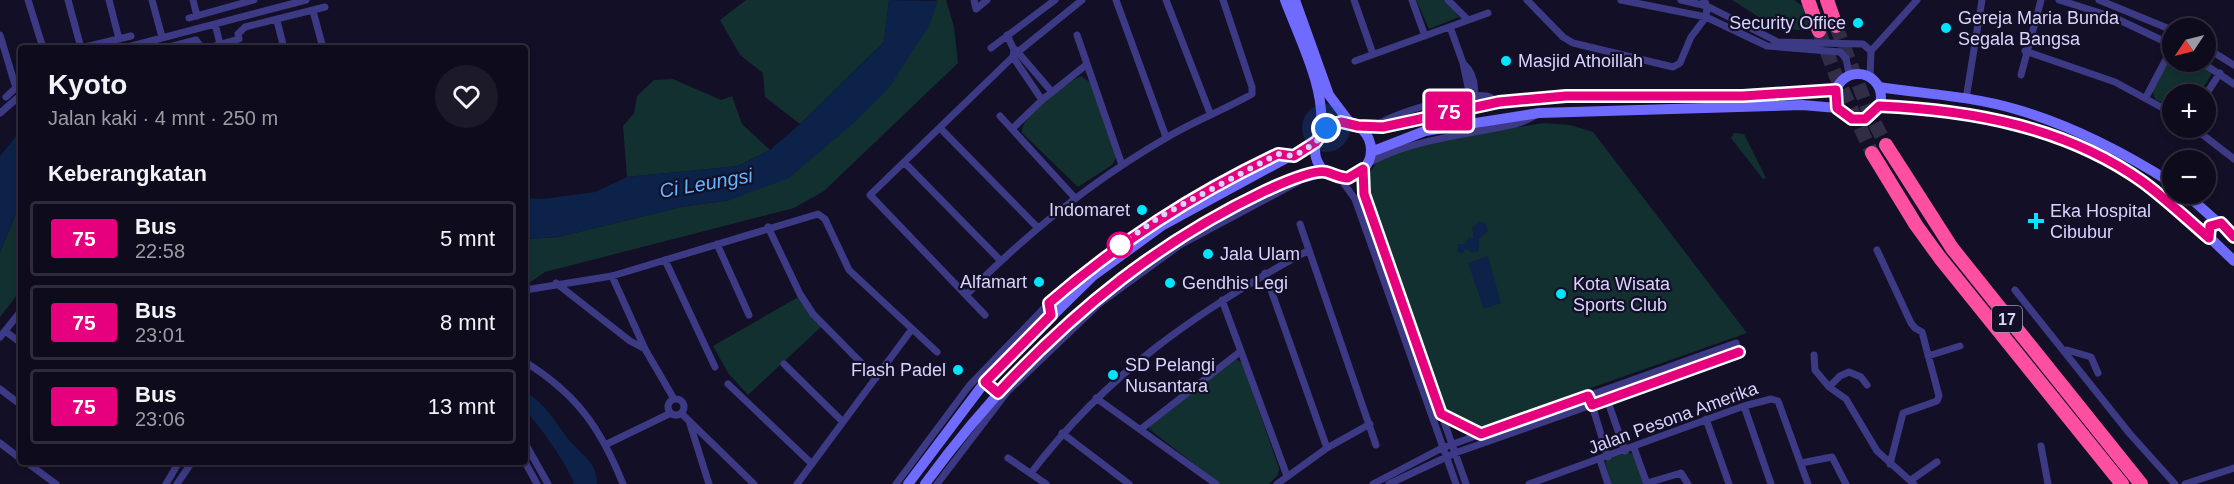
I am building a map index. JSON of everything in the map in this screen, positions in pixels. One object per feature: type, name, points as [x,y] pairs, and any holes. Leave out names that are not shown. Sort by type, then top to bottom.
[{"type":"highway","points":[[1808,0],[1820,31]]},
{"type":"highway","points":[[1827,0],[1836,26]]},
{"type":"highway","name":"17","points":[[1886,145],[1952,248],[2141,484]]},
{"type":"highway","name":"17","points":[[1872,153],[1916,225],[2023,363],[2122,484]]},
{"type":"highway","points":[[2023,363],[2110,484]]},
{"type":"highway","points":[[2110,447],[2146,484]]},
{"type":"street","points":[[28,0],[42,45]]},
{"type":"street","points":[[68,0],[80,45]]},
{"type":"street","points":[[109,0],[119,39]]},
{"type":"street","points":[[152,0],[162,38]]},
{"type":"street","points":[[193,0],[193,17],[233,3],[254,0]]},
{"type":"street","points":[[135,45],[306,0]]},
{"type":"street","points":[[974,0],[976,9],[987,0]]},
{"type":"street","points":[[991,48],[1055,0]]},
{"type":"street","points":[[985,315],[870,198],[1015,53],[1082,0]]},
{"type":"street","points":[[1116,0],[1166,138]]},
{"type":"street","points":[[1167,0],[1210,113]]},
{"type":"street","points":[[966,295],[1037,227],[1075,198],[1166,138],[1253,92],[1223,0]]},
{"type":"street","points":[[1285,0],[1321,98],[1323,118],[1318,138],[1317,158],[1326,172]]},
{"type":"street","points":[[1295,0],[1329,95],[1368,137],[1371,152],[1365,167],[1364,194],[1466,484]]},
{"type":"street","points":[[1354,0],[1373,54]]},
{"type":"street","points":[[1412,0],[1425,36]]},
{"type":"street","points":[[1448,0],[1468,20]]},
{"type":"street","points":[[1527,0],[1563,37],[1573,43],[1673,67],[1680,63],[1691,38],[1706,17],[1705,3]]},
{"type":"street","points":[[1621,0],[1706,17],[1767,46],[1840,52],[1846,58],[1849,74],[1836,90],[1837,108]]},
{"type":"street","points":[[1681,0],[1705,3],[1778,42],[1863,44],[1871,51]]},
{"type":"street","points":[[1870,77],[1871,51],[1917,0]]},
{"type":"street","points":[[1966,99],[1982,0]]},
{"type":"street","points":[[2020,75],[2041,0]]},
{"type":"street","points":[[2059,0],[2113,17],[2162,42]]},
{"type":"street","points":[[2099,0],[2162,26]]},
{"type":"street","points":[[241,45],[238,34],[245,27],[277,21],[325,7]]},
{"type":"street","points":[[313,11],[322,45]]},
{"type":"street","points":[[1355,61],[1488,13]]},
{"type":"street","points":[[277,21],[283,45]]},
{"type":"street","points":[[215,24],[220,44]]},
{"type":"street","points":[[1450,27],[1463,63],[1468,87],[1474,96]]},
{"type":"street","points":[[0,34],[18,86]]},
{"type":"street","points":[[1007,35],[1042,99]]},
{"type":"street","points":[[1077,35],[1122,165]]},
{"type":"street","points":[[94,45],[131,36]]},
{"type":"street","points":[[216,45],[239,39]]},
{"type":"street","points":[[176,45],[195,40],[201,45]]},
{"type":"street","points":[[2025,51],[2078,67],[2162,107]]},
{"type":"street","points":[[1015,53],[1052,92]]},
{"type":"street","points":[[2216,54],[2234,65]]},
{"type":"street","points":[[1012,129],[1042,99],[1086,65]]},
{"type":"street","points":[[2146,98],[2162,67]]},
{"type":"street","points":[[2216,71],[2234,84]]},
{"type":"street","points":[[2213,84],[2220,73]]},
{"type":"street","points":[[1849,74],[1870,77],[1879,87],[2013,108],[2078,131],[2162,177]]},
{"type":"street","points":[[1371,152],[1425,131],[1539,113],[1802,105],[1837,108],[1846,117],[1859,120],[1871,116],[1879,106],[1879,87]]},
{"type":"street","points":[[6,97],[18,90]]},
{"type":"street","points":[[0,113],[18,90]]},
{"type":"street","points":[[896,484],[969,386],[1049,303],[1121,244],[1180,210],[1294,156],[1333,124],[1374,127],[1499,102],[1566,96],[1743,96],[1836,90]]},
{"type":"street","points":[[1374,127],[1385,119],[1404,112],[1474,96],[1488,96],[1499,102]]},
{"type":"street","points":[[1879,106],[1969,113],[2027,127],[2100,157],[2141,181],[2234,261]]},
{"type":"street","points":[[925,484],[956,441],[1053,335],[1113,283],[1199,229],[1277,186],[1304,176],[1326,172],[1340,178],[1348,178],[1389,152],[1407,146],[1517,125],[1539,113]]},
{"type":"street","points":[[1000,116],[1075,198]]},
{"type":"street","points":[[940,128],[1037,227]]},
{"type":"street","points":[[2207,138],[2234,159]]},
{"type":"street","points":[[904,162],[1000,260]]},
{"type":"street","points":[[1340,178],[1355,199],[1456,484]]},
{"type":"street","points":[[2199,204],[2234,237]]},
{"type":"street","points":[[2192,223],[2201,216],[2202,206]]},
{"type":"street","points":[[908,484],[985,382],[1051,315],[1093,276],[1180,210]]},
{"type":"street","points":[[528,289],[556,283],[612,276],[768,227],[818,214],[822,216],[849,270],[937,352]]},
{"type":"street","points":[[2209,238],[2210,226],[2221,223]]},
{"type":"street","points":[[1300,224],[1376,446]]},
{"type":"street","points":[[768,227],[800,294],[813,314],[876,378]]},
{"type":"street","points":[[937,484],[1008,391],[1065,335],[1146,268],[1199,229]]},
{"type":"street","points":[[717,244],[750,315]]},
{"type":"street","points":[[1031,473],[1062,433],[1096,398],[1174,332],[1265,273],[1309,249]]},
{"type":"street","points":[[1877,250],[1911,323],[1923,332],[1939,398],[1903,413],[1890,464]]},
{"type":"street","points":[[665,260],[715,368]]},
{"type":"street","points":[[1265,273],[1327,448]]},
{"type":"street","points":[[612,276],[645,349],[674,399],[683,403],[681,413]]},
{"type":"street","points":[[556,283],[645,349]]},
{"type":"street","points":[[2015,290],[2068,349],[2130,434],[2175,484]]},
{"type":"street","points":[[1222,300],[1287,476]]},
{"type":"street","points":[[1049,303],[1051,315]]},
{"type":"street","points":[[18,315],[2,334],[18,342]]},
{"type":"street","points":[[797,484],[912,329]]},
{"type":"street","points":[[1053,335],[1065,335]]},
{"type":"street","points":[[1373,484],[1442,448],[1736,343],[1739,347],[1739,352],[1455,453],[1389,484]]},
{"type":"street","points":[[1928,356],[1960,345]]},
{"type":"street","points":[[2068,349],[2091,357],[2098,373]]},
{"type":"street","points":[[1141,429],[1240,351]]},
{"type":"street","points":[[1814,355],[1815,370],[1829,387],[1845,399],[1877,452],[1890,464],[1912,482],[1937,462]]},
{"type":"street","points":[[528,364],[559,386],[583,410],[607,444],[623,484]]},
{"type":"street","points":[[784,364],[843,423]]},
{"type":"street","points":[[1829,387],[1840,376],[1849,372],[1861,377],[1867,385]]},
{"type":"street","points":[[985,382],[998,393]]},
{"type":"street","points":[[728,384],[812,464]]},
{"type":"street","points":[[0,389],[18,403]]},
{"type":"street","points":[[1604,391],[1625,451]]},
{"type":"street","points":[[1588,396],[1608,457]]},
{"type":"street","points":[[1096,398],[1216,484]]},
{"type":"street","points":[[671,412],[670,402],[674,399]]},
{"type":"street","name":"Jalan Pesona Amerika","points":[[1529,484],[1634,448],[1743,406],[1771,399],[1778,401],[1808,484]]},
{"type":"street","points":[[1743,406],[1771,484]]},
{"type":"street","points":[[607,444],[671,412],[681,413],[754,484]]},
{"type":"street","points":[[1441,414],[1481,434]]},
{"type":"street","points":[[1706,419],[1729,484]]},
{"type":"street","points":[[689,423],[709,484]]},
{"type":"street","points":[[1277,484],[1327,448],[1370,424]]},
{"type":"street","points":[[1062,433],[1130,484]]},
{"type":"street","points":[[0,443],[18,457]]},
{"type":"street","points":[[2042,446],[2048,484]]},
{"type":"street","points":[[528,448],[548,484]]},
{"type":"street","points":[[1634,448],[1647,484],[1681,473],[1688,484]]},
{"type":"street","points":[[1802,463],[1832,457],[1846,484]]},
{"type":"street","points":[[1008,458],[1046,484]]},
{"type":"street","points":[[1600,460],[1608,484]]},
{"type":"street","points":[[30,465],[56,484]]},
{"type":"street","points":[[166,484],[177,465]]},
{"type":"street","points":[[177,484],[190,465]]},
{"type":"street","points":[[527,465],[537,484]]},
{"type":"street","points":[[2185,484],[2234,468]]},
{"type":"green space","points":[[746,0],[889,0],[884,42],[800,124],[765,97],[763,73],[740,55],[720,20]]},
{"type":"green space","points":[[937,0],[946,0],[954,27],[958,63],[824,191],[794,208],[545,272],[528,284],[528,239],[558,237],[681,207],[730,200]]},
{"type":"green space","points":[[1416,0],[1444,0],[1459,17],[1429,29]]},
{"type":"green space","points":[[1732,0],[1794,0],[1804,7],[1812,31],[1776,28]]},
{"type":"green space","points":[[2162,72],[2210,72],[2205,84],[2162,84],[2162,103],[2155,99],[2152,90]]},
{"type":"green space","points":[[1081,76],[1091,83],[1116,158],[1112,165],[1078,187],[1022,133],[1023,126],[1036,110],[1065,85]]},
{"type":"green space","points":[[673,79],[721,100],[732,96],[742,124],[770,150],[738,166],[627,177],[623,126],[634,113],[637,96],[654,80]]},
{"type":"green space","name":"Kota Wisata Sports Club","points":[[1544,123],[1570,125],[1593,132],[1747,333],[1477,428],[1448,413],[1370,200],[1368,177],[1375,165],[1405,150],[1428,143]]},
{"type":"green space","points":[[1734,133],[1744,134],[1766,178],[1763,179],[1731,138]]},
{"type":"green space","points":[[18,209],[18,294],[0,317],[0,252]]},
{"type":"green space","points":[[800,296],[821,327],[748,395],[728,373],[713,346]]},
{"type":"green space","points":[[1236,359],[1242,363],[1279,468],[1278,475],[1269,484],[1220,484],[1149,429],[1150,423],[1231,360]]},
{"type":"green space","points":[[1629,452],[1636,456],[1646,484],[1611,484],[1605,462]]},
{"type":"water","name":"Ci Leungsi","points":[[889,0],[938,1],[929,26],[889,88],[857,120],[789,178],[730,200],[681,207],[558,237],[528,239],[528,198],[542,199],[595,192],[627,177],[738,166],[770,150],[884,42]]},
{"type":"water","points":[[18,134],[18,209],[0,252],[0,156]]},
{"type":"water","points":[[1480,221],[1486,224],[1488,231],[1479,239],[1479,251],[1473,253],[1466,249],[1462,254],[1457,251],[1458,244],[1465,244],[1469,237],[1474,239],[1472,228]]},
{"type":"water","points":[[1488,256],[1501,303],[1484,309],[1468,263]]},
{"type":"water","points":[[528,394],[545,408],[592,465],[597,484],[574,484],[566,467],[528,414]]},
{"type":"tunnel","points":[[1836,26],[1869,112],[1886,145]]},
{"type":"tunnel","points":[[1819,31],[1836,76],[1872,153]]},
{"type":"bus line","name":"75","points":[[1739,352],[1592,405],[1588,396],[1481,434],[1461,426],[1441,414],[1364,194],[1363,169],[1348,178],[1332,176],[1326,172],[1304,176],[1242,202],[1200,224],[1113,283],[1053,335],[998,393],[985,382],[1051,315],[1049,303],[1121,244],[1175,208],[1278,154],[1294,156],[1316,142],[1320,134],[1333,124],[1341,122],[1358,126],[1383,127],[1499,102],[1566,96],[1743,96],[1836,90],[1834,96],[1837,108],[1846,117],[1852,119],[1865,119],[1871,116],[1879,106],[1969,113],[2027,127],[2100,157],[2141,181],[2209,238],[2210,226],[2221,223],[2234,237]]},
{"type":"place","name":"Security Office","points":[[1858,23]]},
{"type":"place","name":"Gereja Maria Bunda Segala Bangsa","points":[[1946,28]]},
{"type":"place","name":"Masjid Athoillah","points":[[1506,61]]},
{"type":"place","name":"Indomaret","points":[[1142,210]]},
{"type":"place","name":"Eka Hospital Cibubur","points":[[2036,221]]},
{"type":"place","name":"Jala Ulam","points":[[1208,254]]},
{"type":"place","name":"Alfamart","points":[[1039,282]]},
{"type":"place","name":"Gendhis Legi","points":[[1170,283]]},
{"type":"place","name":"Kota Wisata Sports Club","points":[[1561,294]]},
{"type":"place","name":"Flash Padel","points":[[958,370]]},
{"type":"place","name":"SD Pelangi Nusantara","points":[[1113,375]]},
{"type":"route","points":[[1120,245],[1161,216],[1278,154],[1294,156],[1316,142],[1326,128]]}]
